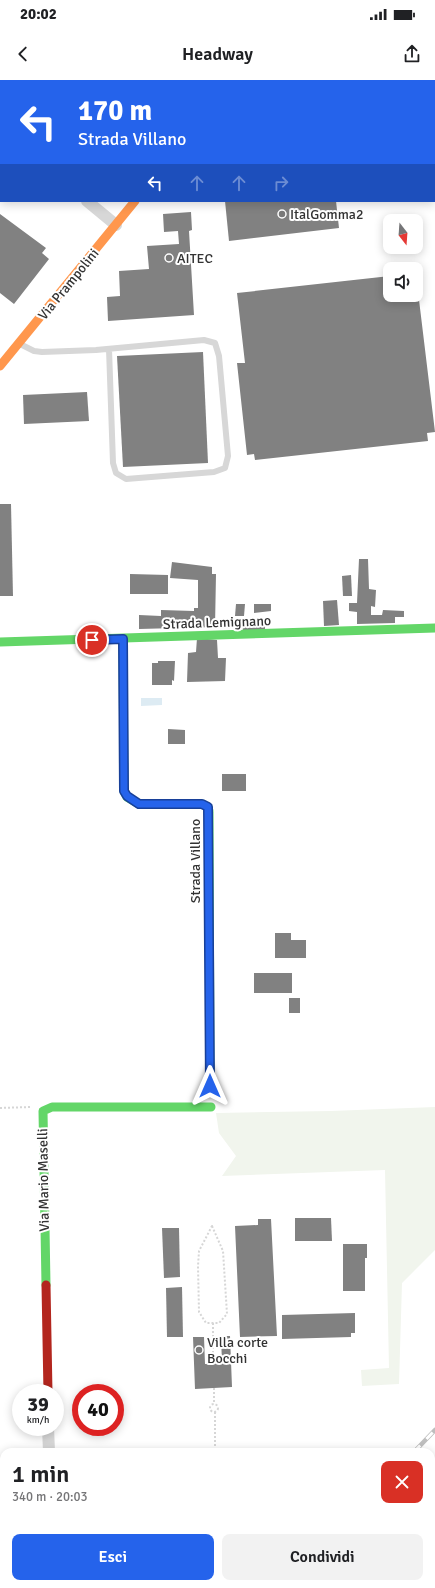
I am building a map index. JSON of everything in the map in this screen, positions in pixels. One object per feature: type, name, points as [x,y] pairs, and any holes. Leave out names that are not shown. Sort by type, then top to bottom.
[{"type":"street","points":[[88,202],[116,225]]},
{"type":"street","name":"Via Prampolini","points":[[0,366],[134,202]]},
{"type":"street","name":"Strada Lemignano","points":[[0,642],[435,628]]},
{"type":"street","name":"Strada Villano","points":[[123,639],[124,791],[127,796],[139,804],[202,804],[208,807],[209,811],[210,1086]]},
{"type":"street","name":"Via Mario Maselli","points":[[48,1384],[42,1123],[44,1111],[52,1107],[211,1107]]},
{"type":"street","points":[[48,1436],[49,1448]]},
{"type":"lane","points":[[19,343],[27,348],[42,352],[109,349],[204,340],[215,343],[219,356],[228,456],[225,468],[214,472],[126,479],[116,473],[113,463],[109,349]]},
{"type":"path","points":[[0,1108],[36,1107],[44,1111]]},
{"type":"path","points":[[212,1226],[223,1250],[227,1314],[219,1322],[213,1323],[206,1323],[200,1312],[198,1266],[199,1251],[212,1226]]},
{"type":"path","points":[[213,1323],[213,1363]]},
{"type":"path","points":[[214,1388],[214,1404],[210,1408],[215,1412]]},
{"type":"path","points":[[214,1404],[218,1408],[215,1412],[215,1448]]},
{"type":"shaded area","points":[[141,698],[162,698],[162,705],[141,706]]},
{"type":"shaded area","points":[[435,1107],[435,1250],[402,1283],[399,1384],[362,1386],[361,1370],[389,1368],[385,1170],[222,1176],[236,1156],[219,1133],[216,1113]]},
{"type":"building","name":"ItalGomma2","points":[[225,202],[336,202],[339,228],[229,241]]},
{"type":"building","name":"AITEC","points":[[191,212],[192,230],[189,231],[194,315],[108,321],[107,297],[120,296],[119,271],[149,269],[147,246],[179,244],[178,231],[164,232],[163,214]]},
{"type":"building","points":[[0,214],[46,248],[42,253],[49,259],[14,304],[0,293]]},
{"type":"building","points":[[383,277],[383,302],[419,302],[435,432],[427,433],[428,441],[255,460],[254,454],[247,455],[237,363],[245,363],[237,293]]},
{"type":"building","points":[[203,352],[208,463],[123,467],[117,356]]},
{"type":"building","points":[[87,392],[89,421],[24,424],[23,395]]},
{"type":"building","points":[[0,504],[11,504],[13,596],[0,596]]},
{"type":"building","points":[[359,559],[368,559],[369,589],[376,590],[375,607],[371,606],[371,615],[382,615],[383,610],[404,611],[404,617],[395,617],[395,623],[357,624],[357,612],[349,611],[349,603],[357,603]]},
{"type":"building","points":[[172,562],[212,567],[212,574],[216,574],[215,627],[139,629],[139,615],[161,616],[161,610],[194,611],[194,608],[198,608],[198,580],[170,578]]},
{"type":"building","points":[[130,574],[168,575],[168,594],[130,594]]},
{"type":"building","points":[[351,575],[352,596],[343,596],[342,576]]},
{"type":"building","points":[[337,600],[339,625],[324,626],[323,601]]},
{"type":"building","points":[[236,604],[245,604],[244,616],[235,616]]},
{"type":"building","points":[[254,604],[271,604],[271,611],[254,613]]},
{"type":"building","points":[[265,618],[265,630],[243,631],[242,619]]},
{"type":"building","points":[[197,638],[217,640],[218,658],[226,658],[225,681],[187,682],[188,653],[196,652]]},
{"type":"building","points":[[158,661],[175,661],[174,681],[172,680],[172,685],[152,685],[152,663],[158,663]]},
{"type":"building","points":[[168,729],[185,730],[185,744],[168,744]]},
{"type":"building","points":[[222,774],[246,774],[246,791],[222,791]]},
{"type":"building","points":[[275,933],[291,933],[291,940],[306,940],[306,958],[275,958]]},
{"type":"building","points":[[254,973],[292,973],[292,993],[254,993]]},
{"type":"building","points":[[289,998],[300,998],[300,1013],[289,1013]]},
{"type":"building","points":[[295,1218],[331,1218],[332,1241],[295,1241]]},
{"type":"building","points":[[258,1219],[271,1219],[277,1336],[240,1337],[235,1226],[258,1225]]},
{"type":"building","points":[[162,1228],[179,1228],[180,1277],[164,1278]]},
{"type":"building","points":[[343,1244],[367,1244],[367,1258],[365,1258],[365,1291],[343,1291]]},
{"type":"building","points":[[182,1287],[183,1337],[167,1337],[166,1288]]},
{"type":"building","points":[[355,1313],[355,1333],[351,1333],[351,1337],[282,1339],[282,1315]]},
{"type":"building","name":"Villa corte Bocchi","points":[[221,1336],[230,1336],[232,1387],[195,1389],[193,1337],[204,1337],[205,1364],[222,1363]]},
{"type":"railway","points":[[418,1448],[435,1430]]},
{"type":"traffic: fast","points":[[0,642],[435,628]]},
{"type":"traffic: fast","points":[[123,639],[124,791],[127,797],[139,804],[202,804],[208,807],[209,811],[210,1086]]},
{"type":"traffic: fast","points":[[46,1285],[43,1111],[52,1107],[211,1107]]},
{"type":"traffic: slow","points":[[0,366],[134,202]]},
{"type":"traffic: jam","points":[[46,1285],[48,1384]]},
{"type":"place","name":"ItalGomma2","points":[[282,214]]},
{"type":"place","name":"AITEC","points":[[169,258]]},
{"type":"place","name":"Villa corte Bocchi","points":[[199,1350]]},
{"type":"route","points":[[92,640],[123,639],[124,791],[127,796],[132,801],[139,804],[202,804],[208,807],[210,1086]]}]
